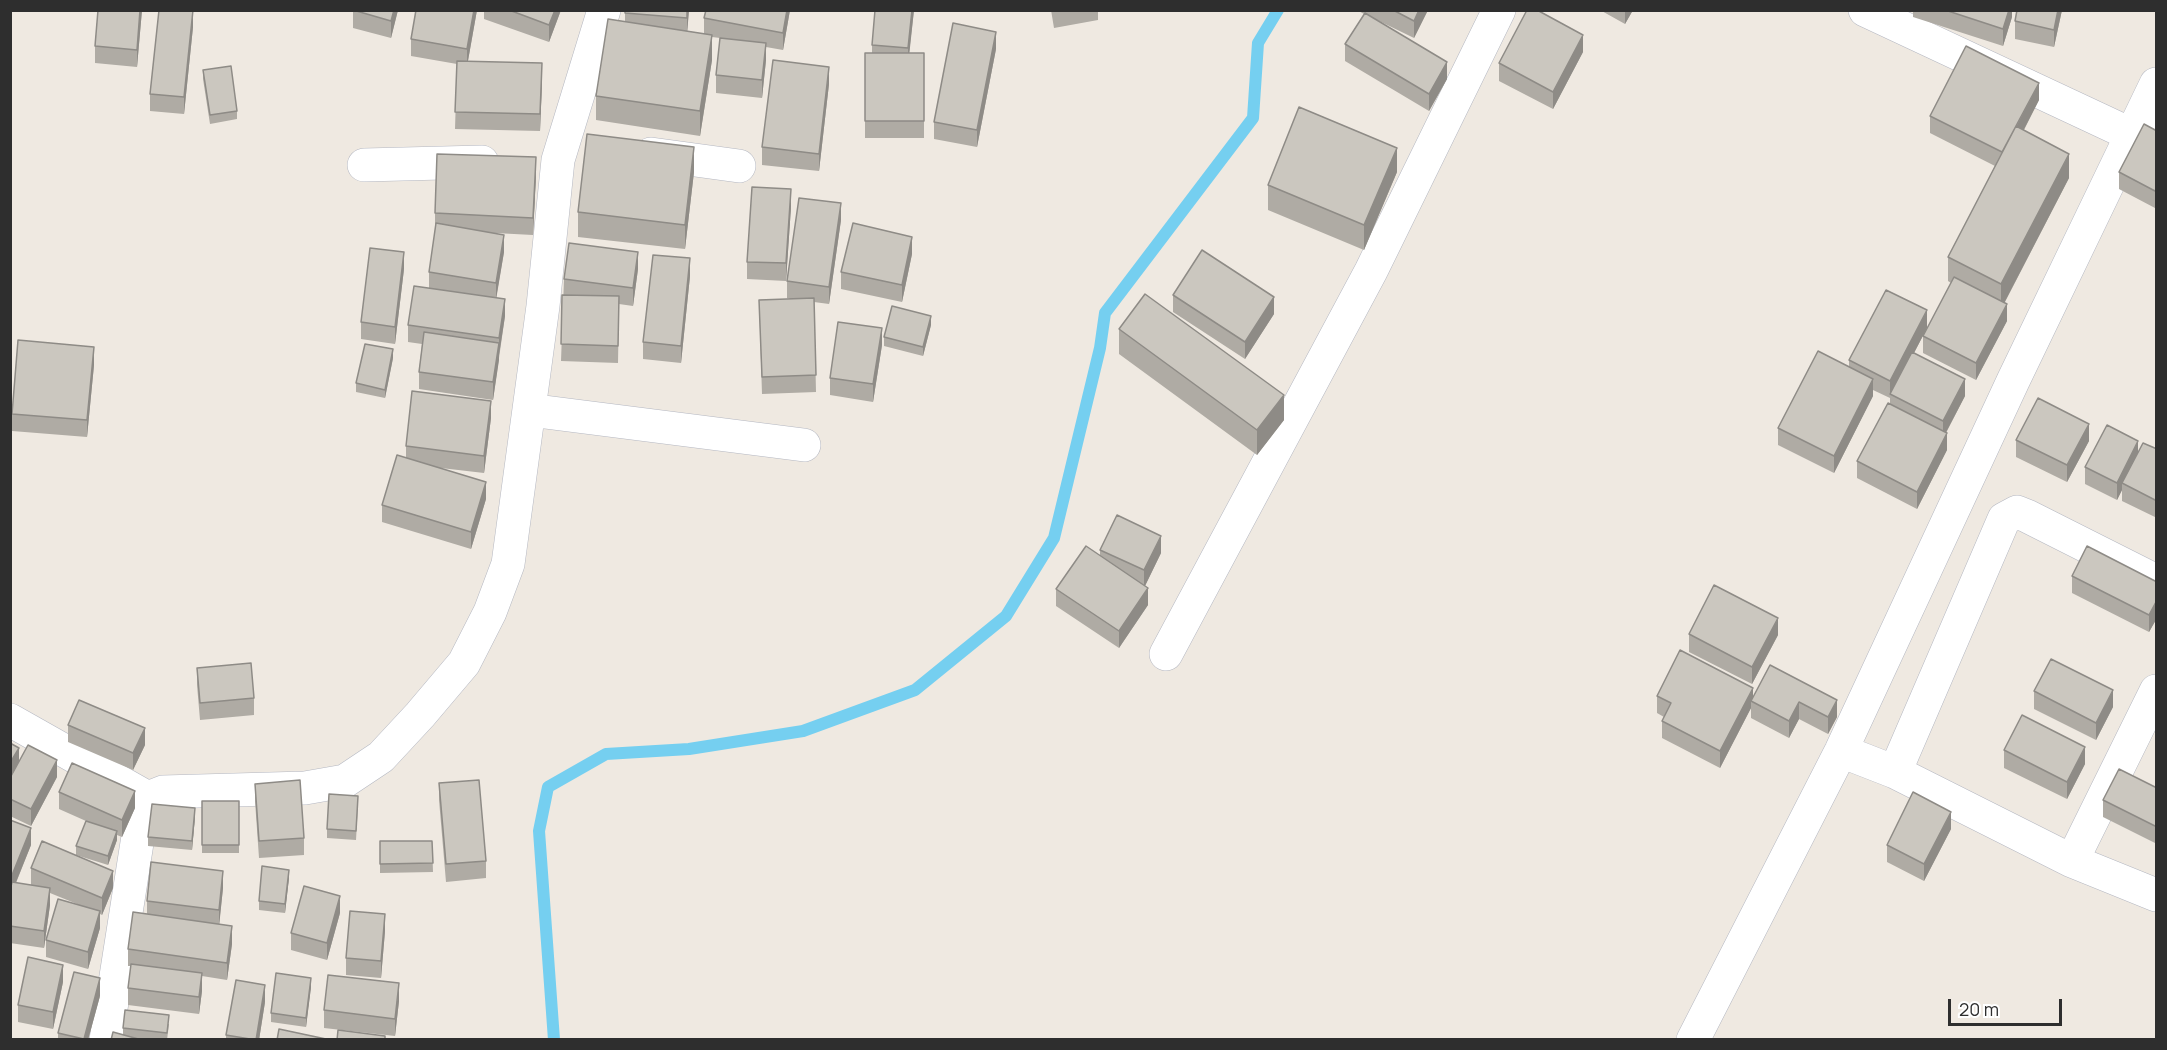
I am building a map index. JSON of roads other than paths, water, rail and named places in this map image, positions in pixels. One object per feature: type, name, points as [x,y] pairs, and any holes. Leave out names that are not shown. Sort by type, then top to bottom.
[{"type":"street","points":[[106,1040],[142,811],[148,798],[163,792],[305,788],[345,781],[381,757],[420,716],[464,663],[490,612],[508,564],[543,306],[560,151],[604,10]]},
{"type":"street","points":[[1166,654],[1371,271],[1499,10]]},
{"type":"street","points":[[1865,10],[2144,135]]},
{"type":"street","points":[[1693,1040],[1841,751],[2013,381],[2144,135],[2157,84]]},
{"type":"street","points":[[364,165],[518,161],[560,151],[610,148],[739,166]]},
{"type":"street","points":[[529,410],[804,445]]},
{"type":"street","points":[[1895,772],[2004,519],[2017,512],[2027,516],[2157,582]]},
{"type":"street","points":[[2072,861],[2157,691]]},
{"type":"street","points":[[10,720],[57,744],[148,798]]},
{"type":"street","points":[[1841,751],[1895,772],[2072,861],[2157,895]]},
{"type":"waterway","points":[[554,1040],[539,831],[548,787],[606,754],[689,749],[803,731],[915,690],[1006,616],[1054,538],[1100,348],[1105,313],[1253,118],[1258,43],[1278,10]]}]
